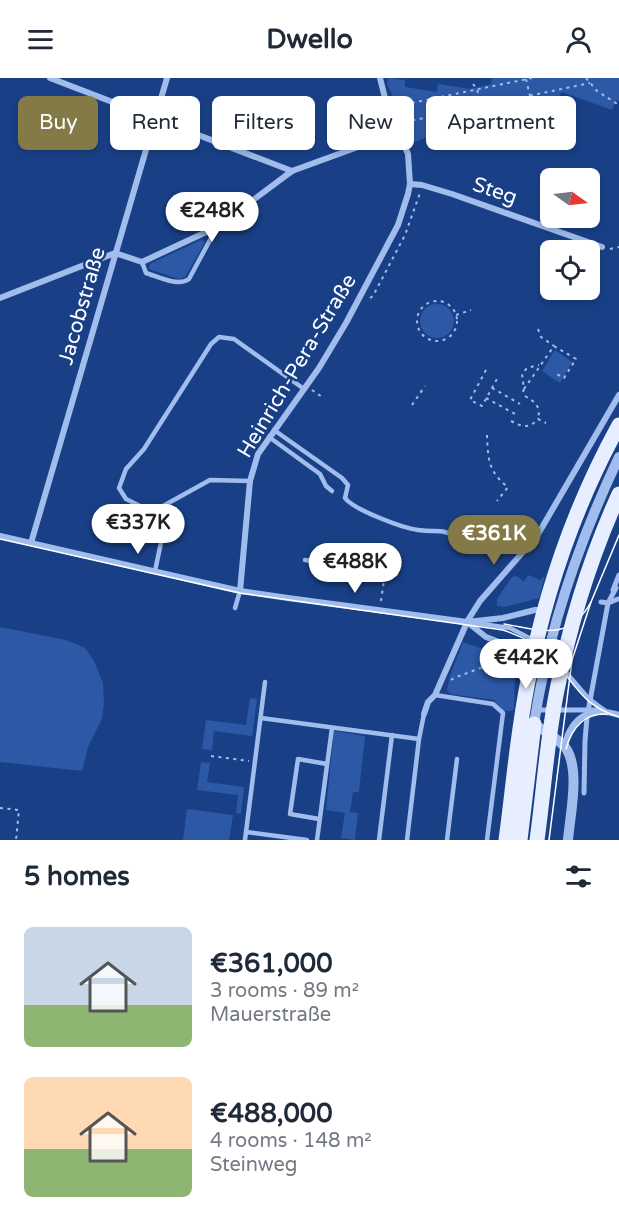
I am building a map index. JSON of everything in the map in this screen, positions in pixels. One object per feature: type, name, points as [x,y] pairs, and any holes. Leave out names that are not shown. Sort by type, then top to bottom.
[{"type":"main road","points":[[506,840],[526,689],[546,604],[567,538],[589,484],[619,425]]},
{"type":"main road","points":[[537,840],[556,691],[593,561],[619,494]]},
{"type":"main road","points":[[520,840],[536,717]]},
{"type":"street","points":[[50,78],[63,80],[110,99]]},
{"type":"street","name":"Jacobstraße","points":[[162,96],[167,78]]},
{"type":"street","name":"Heinrich-Pera-Straße","points":[[380,78],[385,96]]},
{"type":"street","points":[[200,135],[292,171]]},
{"type":"street","name":"Jacobstraße","points":[[31,543],[146,150]]},
{"type":"street","points":[[0,298],[115,253],[142,262],[218,227],[292,171],[350,150]]},
{"type":"street","name":"Heinrich-Pera-Straße","points":[[240,591],[250,481],[258,454],[319,368],[346,323],[398,225],[410,184],[406,150]]},
{"type":"street","name":"Steg","points":[[410,184],[422,185],[602,246]]},
{"type":"street","points":[[424,714],[467,622],[480,601],[537,536],[619,395]]},
{"type":"street","points":[[536,717],[548,656],[566,593],[598,500],[619,457]]},
{"type":"street","points":[[0,536],[240,591],[467,622],[503,618],[535,610],[560,612]]},
{"type":"street","points":[[584,793],[585,741],[604,602],[619,575]]},
{"type":"street","points":[[604,602],[616,588]]},
{"type":"street","points":[[604,602],[618,599]]},
{"type":"street","points":[[467,622],[486,637],[523,651],[548,656]]},
{"type":"street","points":[[536,717],[572,709],[589,712],[604,710],[619,715]]},
{"type":"street","points":[[564,746],[573,724],[589,712]]},
{"type":"street","points":[[536,717],[564,746],[572,761],[574,774],[568,840]]},
{"type":"lane","points":[[142,262],[146,273],[179,283],[185,282],[189,279],[218,227]]},
{"type":"lane","points":[[250,481],[210,480],[163,506],[142,507],[126,499],[119,488],[126,469],[144,448],[211,344],[219,337],[234,339],[304,389]]},
{"type":"lane","points":[[274,430],[342,478],[348,485],[345,498],[362,510],[417,530],[446,531],[459,539]]},
{"type":"lane","points":[[269,437],[320,474],[326,486],[332,491]]},
{"type":"lane","points":[[155,571],[164,533],[163,506]]},
{"type":"lane","points":[[305,560],[396,574]]},
{"type":"lane","points":[[236,608],[240,591]]},
{"type":"lane","points":[[467,622],[517,630],[548,656],[590,701],[604,710]]},
{"type":"lane","points":[[245,840],[265,682]]},
{"type":"lane","points":[[435,694],[493,704],[503,714],[487,840]]},
{"type":"lane","points":[[407,840],[424,714]]},
{"type":"lane","points":[[261,718],[419,739]]},
{"type":"lane","points":[[317,840],[332,728]]},
{"type":"lane","points":[[378,840],[392,735]]},
{"type":"lane","points":[[320,819],[290,814],[298,759],[327,764]]},
{"type":"lane","points":[[447,840],[457,759]]},
{"type":"lane","points":[[246,832],[307,840]]},
{"type":"path","points":[[414,103],[532,78]]},
{"type":"path","points":[[586,78],[619,105]]},
{"type":"path","points":[[526,80],[530,96],[590,83]]},
{"type":"path","points":[[473,84],[478,96]]},
{"type":"path","points":[[367,299],[372,296],[405,234],[414,215],[422,185]]},
{"type":"path","points":[[434,301],[448,304],[456,315],[455,330],[444,339],[430,339],[422,334],[418,325],[418,316],[422,308],[434,301]]},
{"type":"path","points":[[456,315],[471,310]]},
{"type":"path","points":[[538,329],[542,338],[576,360],[564,378],[555,373]]},
{"type":"path","points":[[524,393],[554,346]]},
{"type":"path","points":[[511,421],[525,427],[538,419],[540,413],[537,404],[524,393],[522,374],[527,368],[541,364]]},
{"type":"path","points":[[486,370],[470,400],[482,406],[497,379]]},
{"type":"path","points":[[317,382],[312,390],[322,397]]},
{"type":"path","points":[[412,405],[425,386]]},
{"type":"path","points":[[492,388],[520,404]]},
{"type":"path","points":[[486,398],[515,414]]},
{"type":"path","points":[[538,419],[546,423]]},
{"type":"path","points":[[488,435],[491,466],[495,475],[508,487],[498,501]]},
{"type":"path","points":[[380,610],[384,572]]},
{"type":"path","points":[[435,694],[454,678],[491,666],[523,651]]},
{"type":"path","points":[[211,756],[255,762]]},
{"type":"path","points":[[0,808],[19,810],[16,840]]},
{"type":"shaded area","points":[[388,78],[405,80],[405,87],[437,92],[438,84],[470,89],[491,84],[492,78],[619,78],[619,101],[616,101],[612,110],[562,92],[559,96],[426,96],[426,138],[415,142],[414,96],[393,96],[387,84]]},
{"type":"shaded area","points":[[201,240],[205,242],[185,277],[179,279],[149,269],[150,264]]},
{"type":"shaded area","points":[[437,304],[449,309],[454,321],[449,333],[437,338],[425,333],[420,321],[425,309]]},
{"type":"shaded area","points":[[555,350],[572,362],[560,383],[542,371]]},
{"type":"shaded area","points":[[528,575],[540,580],[545,575],[539,598],[505,607],[497,606],[497,599],[512,577],[517,576],[524,582]]},
{"type":"shaded area","points":[[0,627],[66,640],[85,648],[94,661],[103,683],[104,704],[102,719],[88,747],[82,771],[0,762]]},
{"type":"shaded area","points":[[463,642],[504,656],[515,666],[512,711],[503,711],[494,700],[450,694],[447,690]]},
{"type":"shaded area","points":[[250,698],[257,699],[252,736],[214,731],[212,750],[202,749],[206,720],[246,725]]},
{"type":"shaded area","points":[[334,731],[365,736],[359,792],[353,792],[350,812],[358,813],[355,840],[341,838],[345,813],[326,810]]},
{"type":"shaded area","points":[[201,762],[210,763],[207,782],[244,787],[241,814],[236,813],[238,795],[197,790]]},
{"type":"shaded area","points":[[187,809],[233,815],[229,840],[183,840]]},
{"type":"tram line","points":[[549,840],[572,660],[591,602],[619,535]]},
{"type":"tram line","points":[[0,539],[240,593],[503,630],[540,648],[595,706],[619,717]]},
{"type":"tram line","points":[[504,624],[542,630],[564,628],[583,615],[591,602]]},
{"type":"tram line","points":[[566,749],[572,734],[580,723],[592,716],[607,714]]}]
